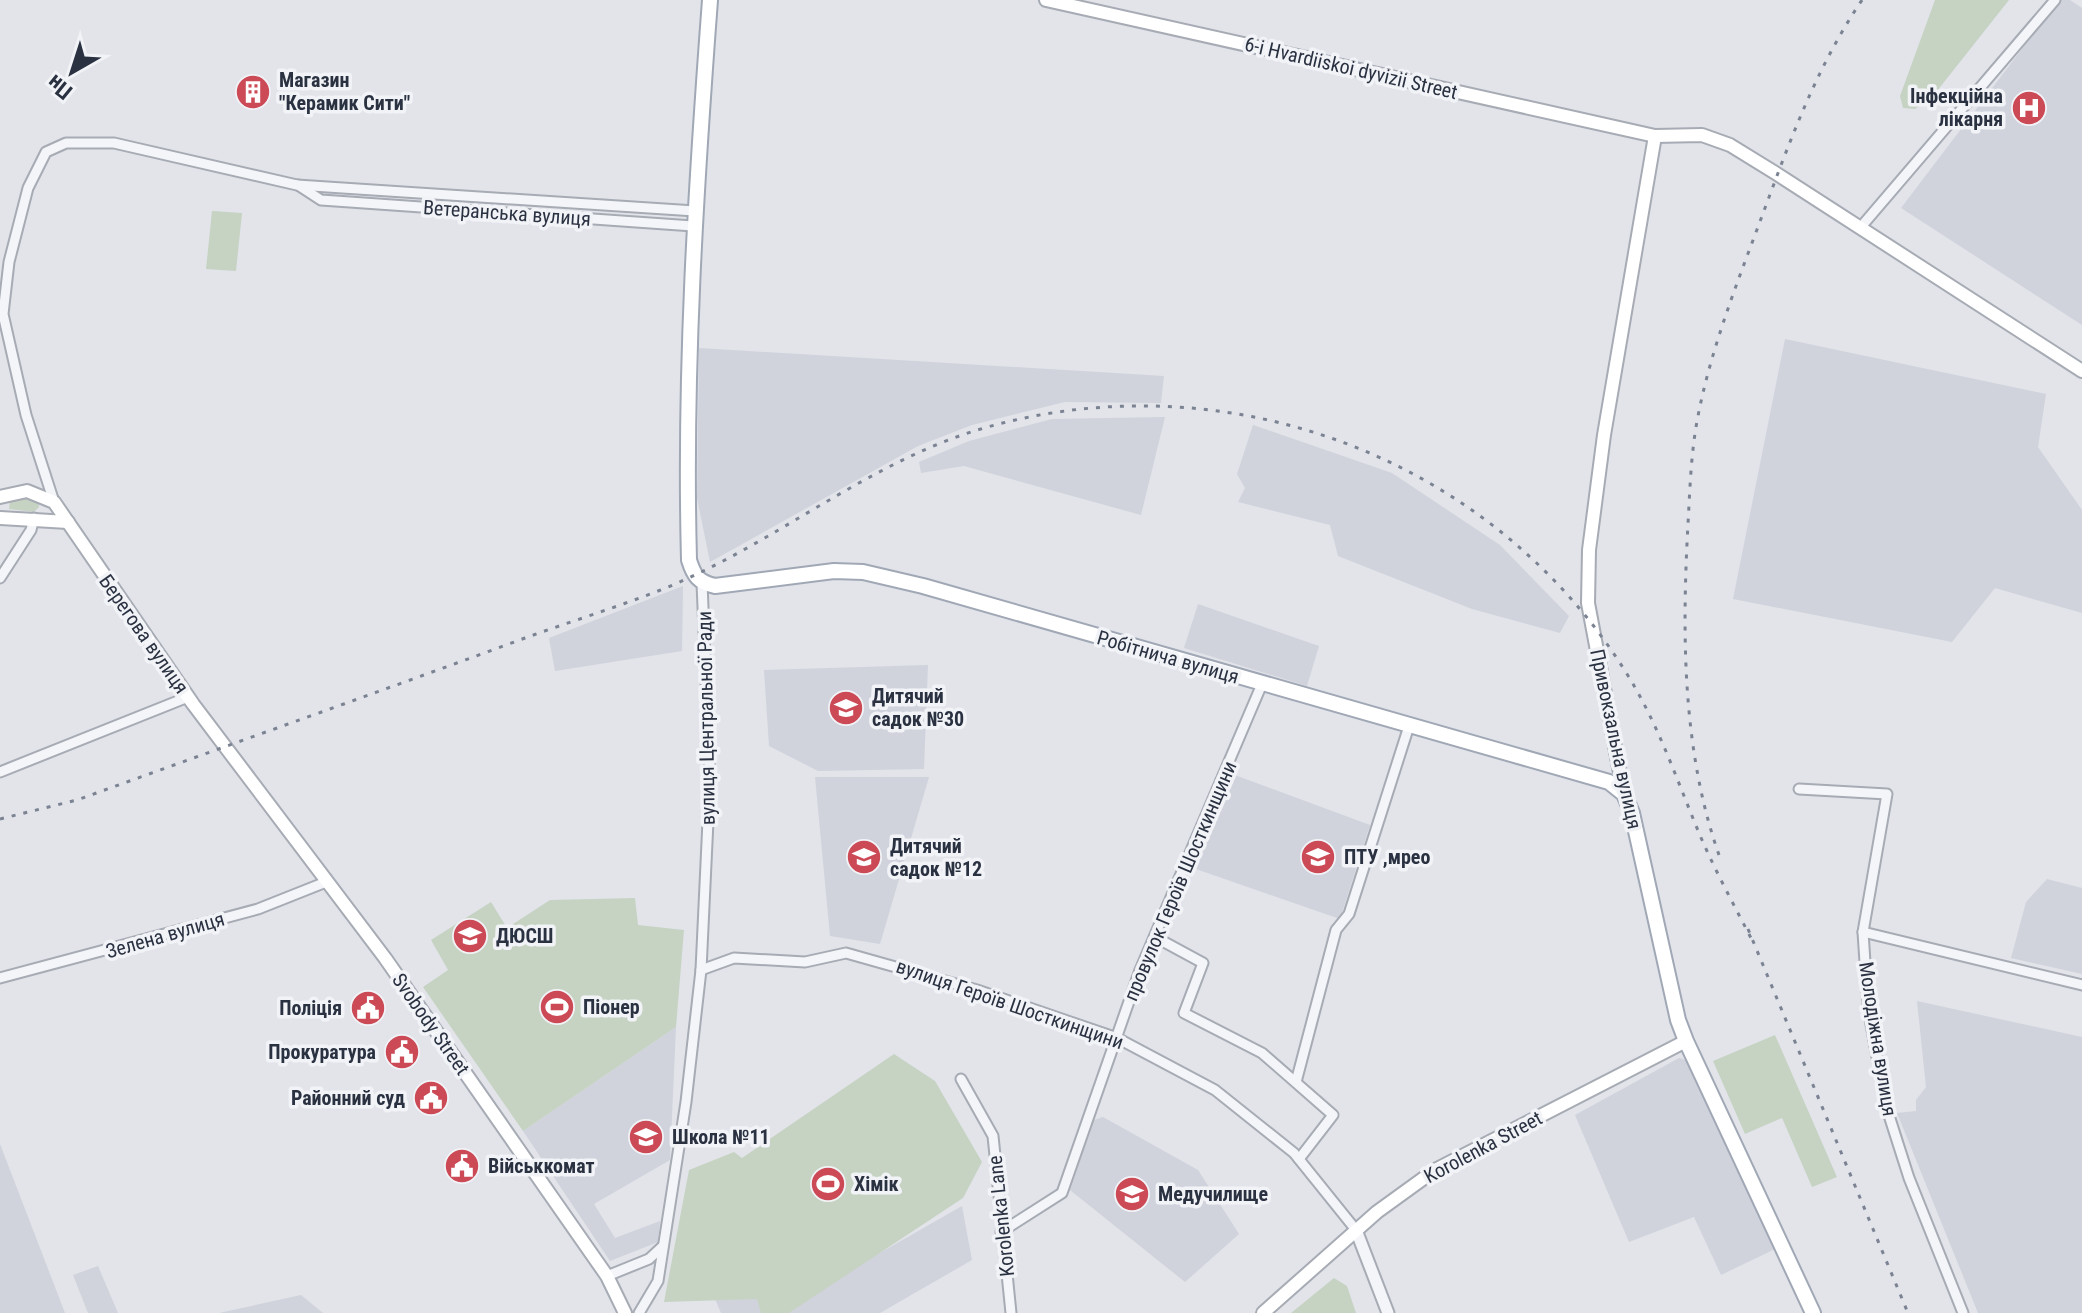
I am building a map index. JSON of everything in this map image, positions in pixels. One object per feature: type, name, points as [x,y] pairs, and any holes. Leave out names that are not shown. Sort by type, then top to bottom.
[{"type":"main road","name":"вулиця Центральної Ради","points":[[702,583],[694,575],[689,560],[686,451],[694,219],[710,0]]},
{"type":"main road","name":"6-i Hvardiiskoi dyvizii Street","points":[[1046,0],[1655,136],[1702,135],[1730,145],[2082,371]]},
{"type":"main road","name":"Привокзальна вулиця","points":[[1655,136],[1604,435],[1589,550],[1588,603],[1624,794],[1632,813],[1678,1020],[1813,1313]]},
{"type":"main road","points":[[14,518],[6,511],[5,495],[27,491],[54,502],[45,514],[34,518]]},
{"type":"main road","name":"Берегова вулиця","points":[[54,502],[188,697],[224,744]]},
{"type":"main road","points":[[0,518],[68,522]]},
{"type":"main road","name":"Робітнича вулиця","points":[[702,583],[715,586],[834,571],[863,572],[923,586],[1609,782],[1624,794]]},
{"type":"main road","name":"Svobody Street","points":[[224,744],[385,958],[607,1276],[625,1313]]},
{"type":"main road","name":"Korolenka Street","points":[[1263,1313],[1356,1230],[1435,1170],[1686,1041]]},
{"type":"street","points":[[1860,228],[2055,0]]},
{"type":"street","name":"Берегова вулиця","points":[[54,502],[26,415],[3,314],[9,262],[28,188],[46,152],[66,143],[114,143],[297,185]]},
{"type":"street","name":"Ветеранська вулиця","points":[[297,185],[694,219]]},
{"type":"street","name":"Ветеранська вулиця","points":[[297,185],[321,200],[694,219]]},
{"type":"street","points":[[0,578],[31,530],[34,518]]},
{"type":"street","name":"вулиця Центральної Ради","points":[[639,1313],[658,1281],[686,1102],[701,970],[710,778],[702,583]]},
{"type":"street","name":"провулок Героїв Шосткинщини","points":[[1001,1232],[1062,1193],[1155,937],[1262,684]]},
{"type":"street","points":[[0,772],[188,697]]},
{"type":"street","points":[[1296,1079],[1336,930],[1349,914],[1409,726]]},
{"type":"street","name":"Молодіжна вулиця","points":[[1799,789],[1887,794],[1863,932],[1868,1008],[1886,1106],[1909,1178],[1963,1313]]},
{"type":"street","name":"Зелена вулиця","points":[[0,978],[49,968],[258,909],[326,882]]},
{"type":"street","points":[[1863,932],[2082,985]]},
{"type":"street","points":[[1155,937],[1203,963],[1184,1013],[1262,1053],[1296,1079],[1333,1115],[1299,1159]]},
{"type":"street","name":"вулиця Героїв Шосткинщини","points":[[701,970],[734,958],[805,962],[846,953],[977,990],[1117,1038],[1215,1090],[1299,1159],[1356,1230],[1388,1313]]},
{"type":"street","name":"Korolenka Lane","points":[[961,1079],[993,1136],[1011,1313]]},
{"type":"street","points":[[607,1276],[649,1259],[663,1246]]},
{"type":"shaded area","name":"Інфекційна лікарня","points":[[2059,0],[2070,0],[2082,8],[2082,325],[1901,208]]},
{"type":"shaded area","points":[[1785,339],[2046,394],[2038,447],[2082,510],[2082,613],[1995,588],[1952,642],[1733,599]]},
{"type":"shaded area","points":[[699,348],[1164,376],[1161,403],[1065,402],[972,425],[918,446],[710,562],[697,498]]},
{"type":"shaded area","points":[[1165,417],[1141,515],[964,466],[921,473],[919,462],[969,441],[1052,419]]},
{"type":"shaded area","points":[[1253,425],[1392,473],[1500,545],[1569,616],[1560,633],[1472,609],[1338,556],[1330,525],[1238,502],[1245,488],[1237,474]]},
{"type":"shaded area","points":[[683,586],[682,651],[555,671],[549,638]]},
{"type":"shaded area","points":[[1198,604],[1319,646],[1307,686],[1184,648]]},
{"type":"shaded area","name":"Дитячий садок №30","points":[[928,665],[924,769],[818,771],[769,746],[764,670]]},
{"type":"shaded area","points":[[1232,774],[1370,825],[1340,919],[1193,868]]},
{"type":"shaded area","name":"Дитячий садок №12","points":[[815,777],[929,777],[880,944],[830,936]]},
{"type":"shaded area","points":[[2047,879],[2082,888],[2082,974],[2011,958],[2026,902]]},
{"type":"shaded area","points":[[1917,1001],[2082,1037],[2082,1313],[1978,1313],[1897,1113],[1916,1111],[1916,1100],[1926,1087]]},
{"type":"shaded area","points":[[676,1027],[670,1160],[594,1204],[615,1238],[660,1221],[658,1242],[610,1261],[523,1131]]},
{"type":"shaded area","points":[[1679,1058],[1689,1061],[1775,1249],[1721,1275],[1694,1217],[1629,1242],[1575,1115]]},
{"type":"shaded area","points":[[1103,1117],[1198,1170],[1239,1234],[1185,1282],[1070,1190],[1094,1120]]},
{"type":"shaded area","points":[[0,1144],[65,1313],[0,1313]]},
{"type":"shaded area","points":[[962,1206],[972,1260],[880,1313],[721,1313],[715,1299],[813,1291]]},
{"type":"shaded area","points":[[98,1266],[118,1313],[88,1313],[73,1275]]},
{"type":"shaded area","points":[[301,1295],[323,1313],[219,1313]]},
{"type":"green space","points":[[1935,0],[2009,0],[1933,96],[1915,109],[1903,108],[1900,96]]},
{"type":"green space","points":[[212,211],[242,213],[236,271],[206,269]]},
{"type":"green space","points":[[30,496],[38,499],[39,507],[34,512],[9,509],[10,500]]},
{"type":"green space","name":"Піонер","points":[[635,898],[638,925],[684,930],[676,1027],[523,1131],[423,987],[448,970],[431,940],[491,902],[507,928],[550,900]]},
{"type":"green space","points":[[1775,1035],[1837,1177],[1812,1187],[1782,1118],[1745,1134],[1713,1061]]},
{"type":"green space","name":"Хімік","points":[[894,1054],[935,1081],[982,1162],[963,1198],[789,1313],[761,1313],[757,1299],[664,1302],[689,1170],[734,1152],[742,1158]]},
{"type":"green space","points":[[1334,1278],[1347,1286],[1356,1313],[1291,1313]]},
{"type":"railway","points":[[1719,855],[1698,774],[1687,691],[1686,565],[1696,429],[1719,336],[1785,154],[1819,75],[1862,0]]},
{"type":"railway","points":[[0,819],[77,800],[668,587],[708,569],[863,481],[942,442],[984,428],[1076,410],[1169,407],[1259,418],[1347,444],[1429,483],[1504,535],[1571,599],[1627,674],[1649,714],[1708,853],[1752,940]]},
{"type":"railway","points":[[1748,929],[1908,1313]]},
{"type":"place","name":"Магазин \"Керамик Сити\"","points":[[253,92]]},
{"type":"place","name":"Інфекційна лікарня","points":[[2029,108]]},
{"type":"place","name":"Дитячий садок №30","points":[[846,708]]},
{"type":"place","name":"Дитячий садок №12","points":[[864,857]]},
{"type":"place","name":"ПТУ ,мрео","points":[[1318,857]]},
{"type":"place","name":"ДЮСШ","points":[[470,936]]},
{"type":"place","name":"Піонер","points":[[557,1007]]},
{"type":"place","name":"Поліція","points":[[368,1008]]},
{"type":"place","name":"Прокуратура","points":[[402,1052]]},
{"type":"place","name":"Районний суд","points":[[431,1098]]},
{"type":"place","name":"Школа №11","points":[[646,1137]]},
{"type":"place","name":"Військкомат","points":[[462,1166]]},
{"type":"place","name":"Хімік","points":[[828,1184]]},
{"type":"place","name":"Медучилище","points":[[1132,1194]]}]
